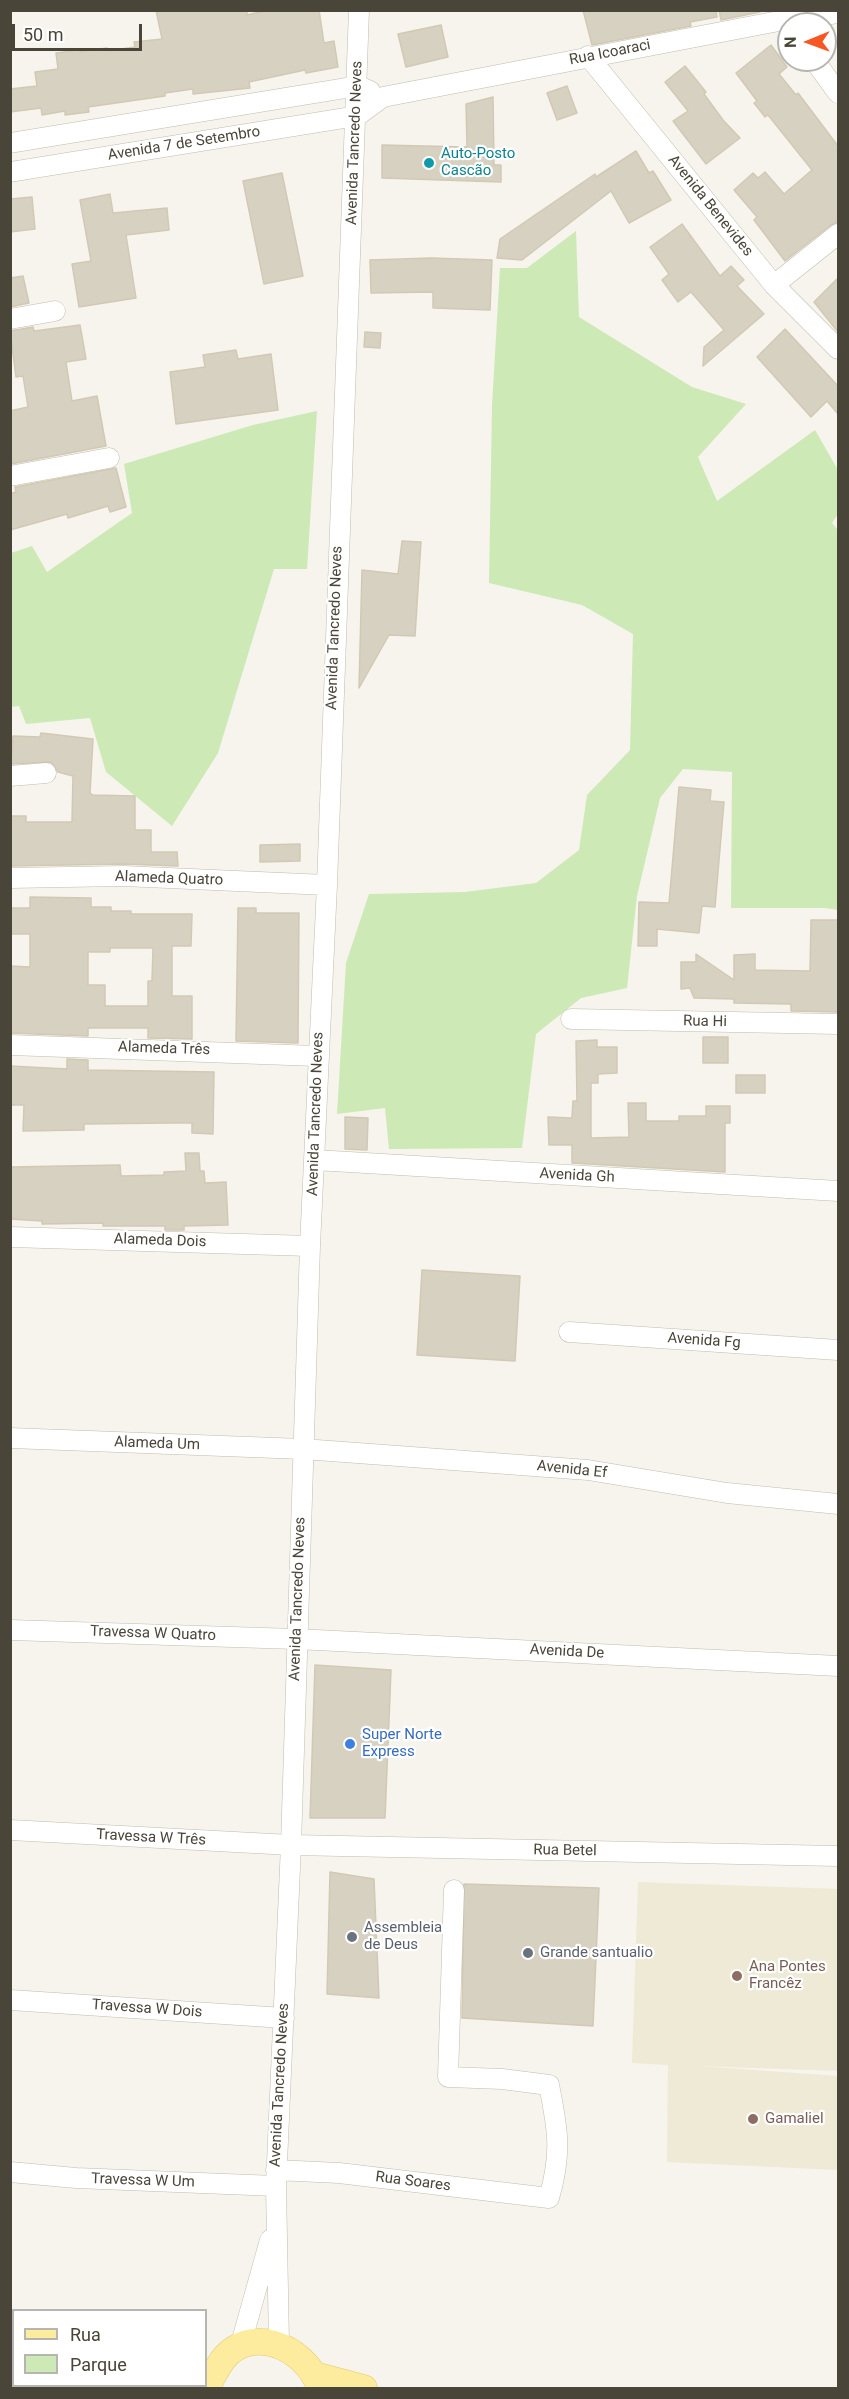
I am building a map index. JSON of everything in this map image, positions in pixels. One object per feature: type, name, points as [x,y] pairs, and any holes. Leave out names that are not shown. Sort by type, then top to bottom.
[{"type":"main road","points":[[208,2388],[222,2359],[259,2342],[279,2344],[293,2351],[306,2361],[317,2382],[364,2388]]},
{"type":"street","name":"Avenida Tancredo Neves","points":[[279,2344],[276,2178],[291,1845],[317,1056],[327,885],[343,401],[357,116],[359,10]]},
{"type":"street","name":"Rua Icoaraci","points":[[357,116],[383,97],[588,56],[777,25]]},
{"type":"street","name":"Avenida Benevides","points":[[588,56],[774,285],[838,349]]},
{"type":"street","points":[[823,72],[838,93]]},
{"type":"street","points":[[16,171],[13,143],[358,86],[383,97]]},
{"type":"street","name":"Avenida 7 de Setembro","points":[[16,171],[357,116]]},
{"type":"street","points":[[774,285],[838,234]]},
{"type":"street","points":[[10,319],[55,311]]},
{"type":"street","points":[[10,476],[109,458]]},
{"type":"street","points":[[10,776],[46,773]]},
{"type":"street","name":"Alameda Quatro","points":[[10,878],[123,876],[327,885]]},
{"type":"street","name":"Rua Hi","points":[[571,1019],[838,1024]]},
{"type":"street","name":"Alameda Três","points":[[10,1045],[317,1056]]},
{"type":"street","name":"Avenida Gh","points":[[315,1160],[838,1191]]},
{"type":"street","name":"Alameda Dois","points":[[10,1237],[310,1246]]},
{"type":"street","name":"Avenida Fg","points":[[569,1332],[838,1350]]},
{"type":"street","name":"Alameda Um","points":[[10,1438],[303,1449]]},
{"type":"street","name":"Avenida Ef","points":[[303,1449],[588,1470],[727,1493],[838,1504]]},
{"type":"street","name":"Travessa W Quatro","points":[[10,1630],[296,1639]]},
{"type":"street","name":"Avenida De","points":[[296,1639],[838,1666]]},
{"type":"street","name":"Travessa W Três","points":[[10,1830],[291,1845]]},
{"type":"street","name":"Rua Betel","points":[[291,1845],[838,1856]]},
{"type":"street","name":"Rua Soares","points":[[276,2178],[339,2173],[549,2198],[557,2170],[558,2133],[549,2085],[502,2079],[448,2077],[454,1890]]},
{"type":"street","name":"Travessa W Dois","points":[[10,2000],[284,2018]]},
{"type":"street","name":"Travessa W Um","points":[[10,2172],[76,2178],[276,2178]]},
{"type":"street","name":"Avenida Tancredo Neves","points":[[222,2359],[276,2217]]},
{"type":"shaded area","name":"Ana Pontes Francêz","points":[[638,1882],[838,1889],[838,2071],[698,2066],[838,2076],[838,2170],[667,2162],[668,2065],[632,2063]]},
{"type":"green space","points":[[576,231],[579,317],[692,387],[746,404],[698,457],[717,501],[815,430],[838,470],[838,514],[832,523],[838,530],[838,910],[731,908],[732,772],[683,769],[660,798],[637,896],[627,988],[581,998],[536,1034],[522,1148],[389,1149],[385,1108],[337,1114],[346,963],[369,894],[465,892],[536,883],[579,850],[587,795],[630,750],[633,634],[582,605],[489,583],[492,406],[500,268],[527,268]]},
{"type":"green space","points":[[317,411],[307,569],[274,569],[218,753],[172,826],[106,772],[90,718],[26,724],[19,706],[11,707],[11,553],[32,546],[47,572],[132,513],[124,464],[253,425]]},
{"type":"building","points":[[156,10],[247,10],[247,15],[268,10],[319,10],[324,43],[334,41],[338,67],[306,73],[305,70],[249,82],[250,88],[193,94],[193,89],[165,93],[165,96],[88,107],[89,112],[65,115],[65,111],[42,115],[41,108],[10,112],[10,89],[37,86],[35,72],[58,69],[56,53],[107,48],[108,51],[135,47],[134,42],[162,39]]},
{"type":"building","points":[[583,10],[716,10],[717,17],[690,22],[691,26],[592,45]]},
{"type":"building","points":[[719,10],[760,10],[760,12],[721,20]]},
{"type":"building","points":[[441,25],[448,57],[406,67],[398,34]]},
{"type":"building","points":[[771,45],[777,53],[777,72],[781,72],[779,74],[796,95],[798,93],[838,146],[838,222],[785,261],[754,220],[757,217],[734,190],[753,173],[758,178],[765,172],[784,194],[812,170],[768,115],[765,117],[754,103],[757,101],[736,73]]},
{"type":"building","points":[[685,66],[706,92],[704,94],[723,120],[740,138],[706,164],[673,121],[688,111],[665,82]]},
{"type":"building","points":[[567,86],[577,113],[557,120],[547,93]]},
{"type":"building","points":[[493,97],[494,165],[501,165],[501,182],[382,178],[382,145],[467,147],[466,104]]},
{"type":"building","points":[[636,151],[649,173],[653,171],[671,200],[629,223],[611,191],[522,260],[497,258],[500,239],[595,174],[596,177]]},
{"type":"building","points":[[282,173],[303,276],[264,284],[243,181]]},
{"type":"building","points":[[110,194],[113,213],[167,208],[169,230],[126,235],[136,298],[79,307],[72,264],[91,261],[80,200]]},
{"type":"building","points":[[32,197],[35,229],[10,232],[10,199]]},
{"type":"building","points":[[682,224],[720,276],[731,266],[744,280],[737,286],[764,314],[703,366],[704,347],[724,330],[691,292],[678,302],[662,280],[669,274],[650,247]]},
{"type":"building","points":[[431,258],[492,260],[490,310],[433,308],[433,292],[371,293],[370,260]]},
{"type":"building","points":[[23,276],[29,303],[10,307],[10,278]]},
{"type":"building","points":[[838,278],[838,332],[814,302]]},
{"type":"building","points":[[80,325],[86,359],[66,362],[72,401],[97,396],[106,446],[11,464],[10,411],[28,407],[23,376],[16,377],[10,331],[33,327],[34,331]]},
{"type":"building","points":[[785,329],[838,386],[838,414],[827,401],[811,417],[757,357]]},
{"type":"building","points":[[365,332],[381,333],[380,348],[364,347]]},
{"type":"building","points":[[236,350],[238,359],[271,354],[278,410],[176,424],[170,372],[205,367],[203,355]]},
{"type":"building","points":[[116,468],[126,507],[110,512],[108,506],[68,518],[67,514],[10,530],[10,494],[16,492],[15,487]]},
{"type":"building","points":[[402,541],[421,542],[415,636],[389,635],[359,688],[362,570],[398,574]]},
{"type":"building","points":[[41,733],[93,739],[90,793],[135,796],[135,830],[151,830],[151,852],[177,852],[178,866],[123,864],[10,866],[10,816],[26,816],[26,822],[72,822],[73,776],[58,772],[51,762],[11,764],[13,736],[40,737]]},
{"type":"building","points":[[679,787],[711,790],[710,801],[724,802],[715,907],[702,906],[699,933],[657,929],[657,946],[638,946],[639,902],[669,903]]},
{"type":"building","points":[[300,844],[300,861],[260,862],[260,845]]},
{"type":"building","points":[[30,897],[91,898],[91,907],[111,907],[111,911],[131,911],[131,914],[192,914],[191,946],[172,946],[172,996],[192,996],[192,1039],[148,1038],[148,1028],[88,1028],[88,1036],[10,1033],[10,966],[30,967],[30,934],[10,934],[10,908],[30,908]],"holes":[[[110,948],[153,948],[152,981],[148,981],[148,1006],[105,1006],[105,985],[88,985],[88,952],[110,952]]]},
{"type":"building","points":[[238,908],[256,908],[256,913],[299,913],[298,1043],[236,1041]]},
{"type":"building","points":[[811,920],[838,920],[838,1012],[791,1011],[791,1004],[734,1003],[734,999],[694,998],[690,988],[681,989],[681,962],[696,962],[696,954],[734,980],[734,955],[755,954],[755,970],[810,971]]},
{"type":"building","points":[[703,1037],[728,1037],[728,1063],[703,1063]]},
{"type":"building","points":[[597,1040],[597,1047],[617,1047],[617,1073],[598,1074],[598,1083],[591,1083],[591,1138],[629,1137],[628,1103],[646,1103],[646,1121],[679,1121],[679,1116],[706,1116],[706,1106],[730,1106],[730,1123],[725,1123],[725,1172],[572,1163],[572,1145],[549,1145],[548,1117],[572,1118],[573,1101],[577,1101],[576,1041]]},
{"type":"building","points":[[67,1059],[88,1060],[88,1070],[214,1072],[213,1134],[192,1133],[192,1123],[84,1124],[84,1130],[23,1131],[24,1105],[10,1105],[10,1066],[67,1069]]},
{"type":"building","points":[[736,1075],[765,1075],[765,1093],[736,1093]]},
{"type":"building","points":[[345,1117],[368,1118],[367,1150],[345,1149]]},
{"type":"building","points":[[185,1153],[199,1153],[200,1171],[204,1171],[205,1183],[226,1182],[228,1225],[184,1226],[184,1230],[165,1230],[165,1226],[103,1226],[103,1223],[42,1224],[42,1221],[10,1219],[10,1167],[120,1165],[121,1176],[164,1175],[164,1172],[186,1171]]},
{"type":"building","points":[[422,1270],[520,1276],[515,1361],[417,1355]]},
{"type":"building","name":"Super Norte Express","points":[[315,1665],[391,1670],[385,1818],[310,1818]]},
{"type":"building","name":"Assembleia de Deus","points":[[330,1872],[374,1879],[379,1998],[327,1994]]},
{"type":"building","name":"Grande santualio","points":[[464,1884],[599,1888],[593,2026],[462,2018]]},
{"type":"place","name":"Auto-Posto Cascão","points":[[429,163]]},
{"type":"place","name":"Super Norte Express","points":[[350,1744]]},
{"type":"place","name":"Assembleia de Deus","points":[[352,1937]]},
{"type":"place","name":"Grande santualio","points":[[528,1953]]},
{"type":"place","name":"Ana Pontes Francêz","points":[[737,1976]]},
{"type":"place","name":"Gamaliel","points":[[753,2119]]}]
